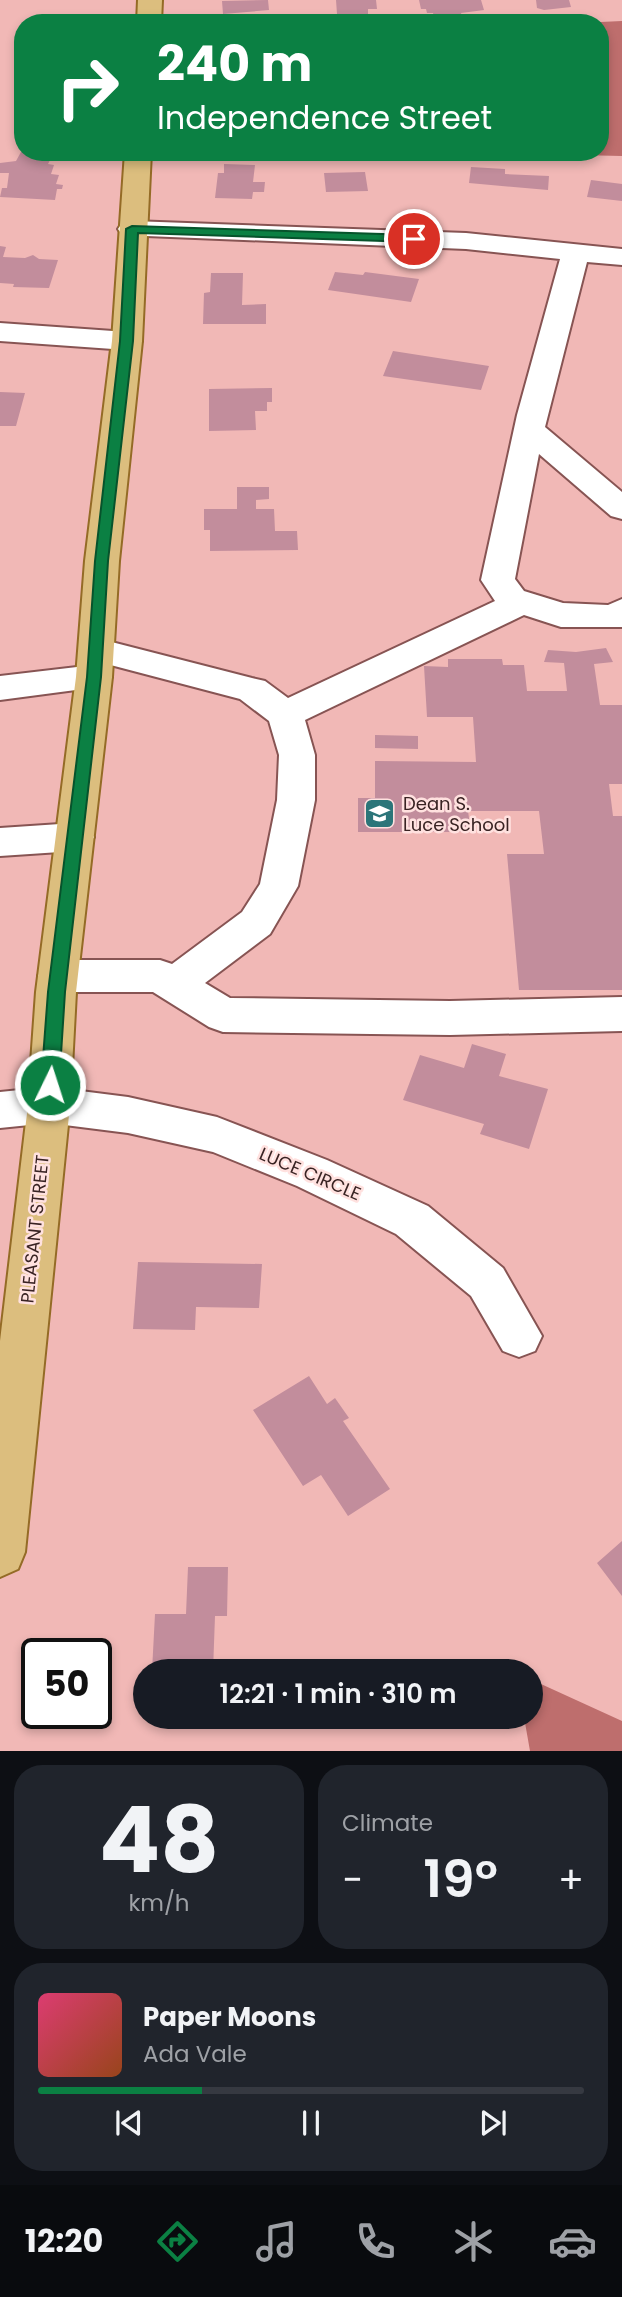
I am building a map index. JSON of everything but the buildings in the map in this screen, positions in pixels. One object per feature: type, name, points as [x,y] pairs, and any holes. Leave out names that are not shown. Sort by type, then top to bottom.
[{"type":"main road","name":"PLEASANT STREET","points":[[0,1552],[49,1105],[58,976],[95,664],[102,561],[127,341],[137,161]]},
{"type":"street","points":[[132,229],[466,241],[622,257]]},
{"type":"street","points":[[576,251],[548,346],[498,580],[512,599],[561,615],[621,615]]},
{"type":"street","points":[[0,332],[127,341]]},
{"type":"street","points":[[530,430],[622,509]]},
{"type":"street","points":[[587,481],[622,483]]},
{"type":"street","points":[[285,714],[522,602]]},
{"type":"street","points":[[0,688],[95,664],[252,690],[285,714],[297,755],[296,800],[279,886],[256,923],[173,985]]},
{"type":"street","points":[[0,842],[75,837]]},
{"type":"street","points":[[58,976],[160,976],[223,1015],[450,1018],[622,1014]]},
{"type":"street","name":"LUCE CIRCLE","points":[[0,1110],[49,1105],[128,1115],[217,1135],[312,1173],[412,1220],[487,1282],[519,1336]]},
{"type":"shaded area","points":[[622,21],[622,156],[609,156],[609,22]]},
{"type":"shaded area","points":[[543,1685],[622,1721],[622,1751],[530,1751],[526,1729],[543,1729]]},
{"type":"place","name":"Dean S. Luce School","points":[[380,814]]},
{"type":"route","points":[[50,1085],[56,992],[94,677],[102,561],[127,341],[132,229],[414,239]]}]
